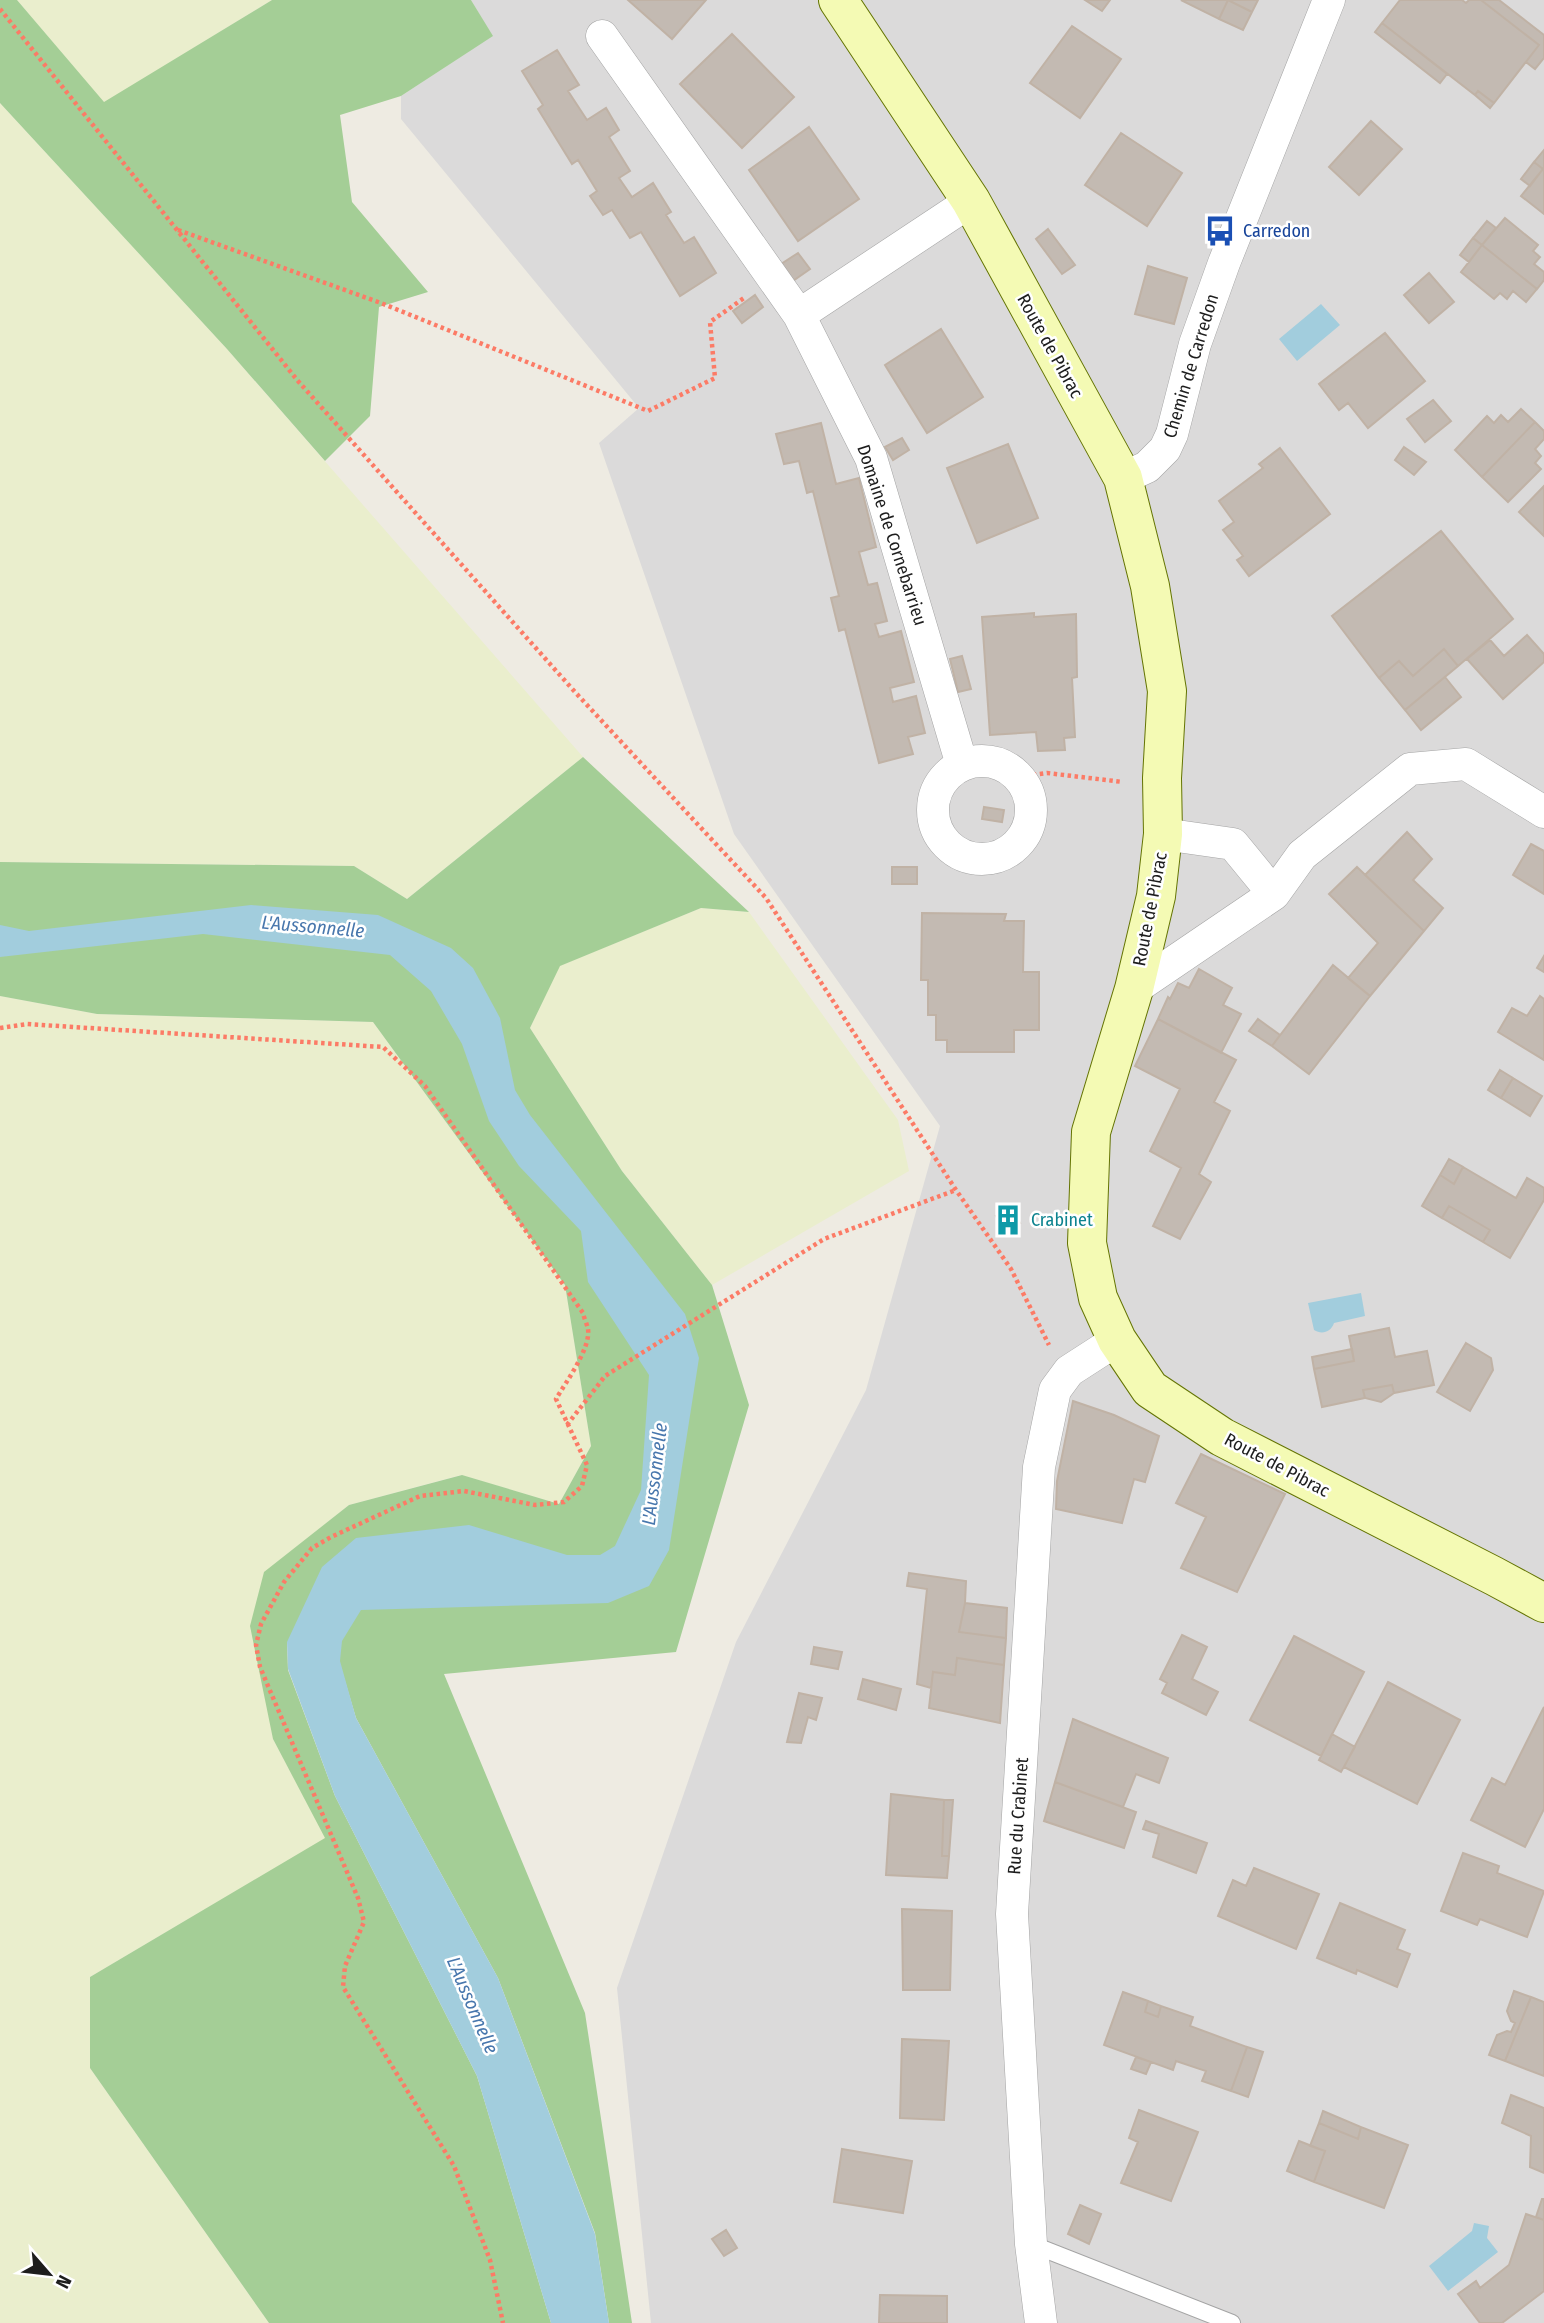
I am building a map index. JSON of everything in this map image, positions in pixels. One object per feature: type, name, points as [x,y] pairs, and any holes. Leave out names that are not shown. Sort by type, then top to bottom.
[{"type":"main road","name":"Route de Pibrac","points":[[838,0],[971,201],[1123,478],[1150,586],[1167,691],[1162,778],[1163,834],[1156,896],[1134,989],[1091,1132],[1087,1242],[1098,1298],[1117,1340],[1150,1389],[1222,1437],[1544,1603]]},
{"type":"street","name":"Chemin de Carredon","points":[[1123,478],[1147,467],[1165,449],[1172,434],[1195,344],[1224,262],[1329,0]]},
{"type":"street","name":"Domaine de Cornebarrieu","points":[[602,36],[799,316],[872,458],[962,765]]},
{"type":"street","points":[[799,316],[971,201]]},
{"type":"street","points":[[982,760],[1002,765],[1019,777],[1029,795],[1031,816],[1024,835],[1010,850],[991,859],[971,858],[952,850],[939,834],[932,815],[935,794],[945,777],[962,765],[982,760]]},
{"type":"street","points":[[1134,989],[1274,894],[1302,855],[1410,769],[1466,764],[1544,811]]},
{"type":"street","points":[[1163,834],[1233,844],[1274,894]]},
{"type":"street","name":"Rue du Crabinet","points":[[1041,2323],[1031,2244],[1012,1913],[1040,1467],[1055,1390],[1069,1371],[1117,1340]]},
{"type":"lane","points":[[1031,2244],[1232,2323]]},
{"type":"path","points":[[0,9],[298,381],[575,692],[766,898],[956,1190],[1011,1269],[1051,1348],[1069,1371]]},
{"type":"path","points":[[177,230],[382,303],[648,411],[715,378],[710,322],[772,279]]},
{"type":"path","points":[[1019,777],[1047,773],[1130,782],[1162,778]]},
{"type":"path","points":[[0,1028],[27,1024],[383,1047],[425,1086],[583,1313],[589,1332],[586,1342],[579,1363],[556,1399],[587,1465],[582,1486],[564,1502],[535,1505],[464,1491],[420,1496],[331,1537],[312,1548],[284,1582],[261,1624],[256,1645],[260,1667],[359,1898],[364,1922],[345,1966],[343,1987],[454,2166],[490,2260],[503,2323]]},
{"type":"path","points":[[567,1425],[605,1376],[824,1239],[956,1190]]},
{"type":"shaded area","points":[[471,0],[1544,0],[1544,2323],[651,2323],[617,1988],[736,1642],[866,1390],[940,1126],[734,834],[599,443],[639,408],[401,119],[401,96],[492,36]]},
{"type":"green space","points":[[0,0],[17,0],[104,102],[272,0],[471,0],[493,36],[401,96],[340,115],[352,202],[428,292],[379,307],[370,416],[325,461],[227,349],[0,103]]},
{"type":"green space","points":[[17,0],[272,0],[104,103]]},
{"type":"green space","points":[[0,103],[227,349],[583,757],[407,899],[354,866],[0,862]]},
{"type":"green space","points":[[583,757],[749,912],[701,908],[560,966],[530,1028],[622,1171],[712,1285],[749,1405],[676,1652],[444,1674],[585,2013],[632,2323],[609,2323],[595,2233],[498,1978],[356,1718],[339,1661],[287,1642],[288,1670],[335,1796],[477,2076],[551,2323],[269,2323],[90,2068],[90,1977],[325,1838],[273,1739],[250,1626],[264,1572],[349,1505],[462,1475],[559,1504],[591,1446],[565,1285],[373,1022],[97,1014],[0,996],[0,862],[354,866],[407,899]]},
{"type":"green space","points":[[701,908],[749,912],[898,1120],[909,1171],[712,1285],[622,1171],[530,1028],[559,966]]},
{"type":"green space","points":[[0,996],[97,1014],[373,1022],[565,1285],[591,1446],[559,1504],[461,1475],[349,1505],[265,1572],[273,1739],[326,1838],[90,1977],[90,2068],[269,2323],[0,2323]]},
{"type":"water","points":[[1321,304],[1340,325],[1297,361],[1279,339]]},
{"type":"water","name":"L'Aussonnelle","points":[[251,905],[378,915],[451,948],[473,968],[500,1018],[515,1090],[530,1115],[685,1314],[699,1358],[669,1550],[649,1586],[608,1603],[361,1610],[342,1641],[340,1661],[356,1718],[498,1978],[595,2234],[609,2323],[551,2323],[477,2076],[335,1796],[288,1669],[287,1642],[322,1567],[356,1538],[469,1525],[567,1555],[600,1555],[615,1546],[641,1490],[649,1375],[588,1282],[581,1231],[519,1166],[489,1121],[462,1044],[431,991],[390,955],[203,934],[0,957],[0,925],[29,931]]},
{"type":"water","points":[[1361,1293],[1365,1316],[1334,1323],[1326,1332],[1314,1330],[1308,1303]]},
{"type":"water","points":[[1474,2223],[1489,2226],[1487,2238],[1498,2252],[1448,2291],[1429,2266],[1472,2231]]},
{"type":"building","points":[[628,0],[706,0],[672,39]]},
{"type":"building","points":[[1085,0],[1110,0],[1102,11]]},
{"type":"building","points":[[1181,0],[1228,0],[1219,19]]},
{"type":"building","points":[[1228,0],[1258,0],[1252,12]]},
{"type":"building","points":[[1228,0],[1252,12],[1243,30],[1219,19]]},
{"type":"building","points":[[1400,0],[1462,0],[1466,3],[1469,0],[1481,0],[1539,45],[1494,103],[1478,91],[1475,95],[1382,23]]},
{"type":"building","points":[[1481,0],[1499,0],[1544,35],[1544,58],[1535,69],[1526,62],[1539,45]]},
{"type":"building","points":[[1382,23],[1447,74],[1440,83],[1375,32]]},
{"type":"building","points":[[1072,26],[1121,59],[1080,118],[1030,83]]},
{"type":"building","points":[[732,34],[794,97],[742,148],[680,84]]},
{"type":"building","points":[[557,50],[579,85],[568,91],[587,120],[606,108],[619,130],[609,137],[630,171],[619,178],[632,197],[653,183],[671,212],[666,215],[684,243],[694,237],[716,273],[680,296],[641,232],[630,238],[612,210],[603,215],[590,196],[597,191],[578,160],[572,164],[538,109],[543,105],[522,71]]},
{"type":"building","points":[[1478,91],[1494,103],[1490,108],[1475,95]]},
{"type":"building","points":[[1371,121],[1402,149],[1359,195],[1329,167]]},
{"type":"building","points":[[809,127],[859,199],[798,241],[749,170]]},
{"type":"building","points":[[1121,133],[1182,173],[1147,226],[1085,185]]},
{"type":"building","points":[[1544,150],[1544,167],[1543,169],[1534,162]]},
{"type":"building","points":[[1534,162],[1543,169],[1530,186],[1521,179]]},
{"type":"building","points":[[1544,169],[1544,214],[1521,196]]},
{"type":"building","points":[[1505,218],[1538,245],[1533,251],[1540,257],[1534,264],[1544,272],[1544,280],[1537,289],[1482,245]]},
{"type":"building","points":[[1487,221],[1496,228],[1482,245],[1473,238]]},
{"type":"building","points":[[1048,229],[1075,265],[1062,274],[1036,239]]},
{"type":"building","points":[[1473,238],[1482,245],[1469,262],[1460,255]]},
{"type":"building","points":[[1482,245],[1537,289],[1526,302],[1513,291],[1507,299],[1500,293],[1494,299],[1461,272]]},
{"type":"building","points":[[798,253],[810,269],[787,285],[775,268]]},
{"type":"building","points":[[1148,266],[1187,278],[1174,324],[1135,314]]},
{"type":"building","points":[[1429,273],[1454,302],[1429,323],[1404,295]]},
{"type":"building","points":[[755,295],[763,307],[742,323],[733,311]]},
{"type":"building","points":[[941,329],[983,397],[927,433],[885,365]]},
{"type":"building","points":[[1385,333],[1425,381],[1368,428],[1348,403],[1339,410],[1319,384]]},
{"type":"building","points":[[1433,400],[1451,421],[1425,442],[1407,419]]},
{"type":"building","points":[[1521,409],[1535,422],[1482,477],[1455,450],[1487,416],[1494,423],[1501,415],[1508,422]]},
{"type":"building","points":[[1535,422],[1544,431],[1544,439],[1535,449],[1541,456],[1535,463],[1541,469],[1508,502],[1482,477]]},
{"type":"building","points":[[821,423],[836,484],[859,478],[876,547],[859,552],[868,585],[877,583],[887,621],[875,624],[879,637],[901,631],[914,682],[890,688],[893,702],[916,696],[925,733],[908,737],[913,754],[879,763],[845,629],[839,631],[831,598],[839,596],[813,491],[807,493],[799,461],[784,464],[776,434]]},
{"type":"building","points":[[902,438],[909,450],[893,460],[885,447]]},
{"type":"building","points":[[1008,444],[1038,518],[977,543],[947,468]]},
{"type":"building","points":[[1404,447],[1426,462],[1414,475],[1395,460]]},
{"type":"building","points":[[1280,448],[1330,514],[1249,576],[1237,560],[1243,556],[1223,530],[1234,522],[1219,501],[1263,468],[1259,464]]},
{"type":"building","points":[[1544,486],[1544,536],[1519,512]]},
{"type":"building","points":[[1441,531],[1513,619],[1458,666],[1444,649],[1413,676],[1399,661],[1379,678],[1332,616]]},
{"type":"building","points":[[1034,613],[1034,617],[1076,614],[1077,677],[1072,678],[1075,737],[1064,738],[1065,750],[1038,751],[1036,732],[990,735],[982,617]]},
{"type":"building","points":[[1527,635],[1544,654],[1544,662],[1503,699],[1467,659],[1490,640],[1504,656]]},
{"type":"building","points":[[1444,649],[1458,666],[1405,710],[1379,678],[1399,661],[1413,676]]},
{"type":"building","points":[[962,656],[971,689],[958,692],[950,659]]},
{"type":"building","points":[[1445,677],[1461,697],[1421,730],[1405,710]]},
{"type":"building","points":[[984,807],[1004,810],[1002,822],[982,819]]},
{"type":"building","points":[[1407,832],[1432,859],[1413,880],[1443,908],[1424,931],[1365,875]]},
{"type":"building","points":[[1531,844],[1544,851],[1544,894],[1513,875]]},
{"type":"building","points":[[892,867],[917,867],[917,884],[892,884]]},
{"type":"building","points":[[1357,867],[1424,931],[1370,996],[1348,978],[1378,943],[1329,894]]},
{"type":"building","points":[[922,913],[1006,914],[1004,921],[1024,921],[1023,972],[1039,972],[1039,1030],[1014,1030],[1014,1052],[947,1052],[947,1040],[936,1040],[936,1015],[928,1015],[928,980],[921,980]]},
{"type":"building","points":[[1544,956],[1544,972],[1537,968]]},
{"type":"building","points":[[1333,965],[1370,996],[1309,1074],[1272,1046]]},
{"type":"building","points":[[1199,969],[1232,988],[1223,1005],[1241,1014],[1221,1053],[1158,1019],[1178,983],[1189,988]]},
{"type":"building","points":[[1540,996],[1544,999],[1544,1060],[1498,1032],[1512,1008],[1527,1016]]},
{"type":"building","points":[[1158,1019],[1236,1060],[1214,1102],[1230,1111],[1199,1174],[1211,1182],[1180,1239],[1153,1226],[1181,1168],[1150,1151],[1180,1089],[1135,1066]]},
{"type":"building","points":[[1258,1019],[1280,1035],[1272,1046],[1249,1031]]},
{"type":"building","points":[[1500,1070],[1513,1078],[1501,1098],[1488,1090]]},
{"type":"building","points":[[1513,1078],[1542,1096],[1530,1116],[1501,1098]]},
{"type":"building","points":[[1449,1159],[1463,1167],[1454,1184],[1440,1175]]},
{"type":"building","points":[[1463,1167],[1516,1198],[1527,1178],[1544,1188],[1544,1200],[1510,1258],[1483,1242],[1490,1230],[1449,1206],[1442,1218],[1422,1206],[1440,1175],[1454,1184]]},
{"type":"building","points":[[1449,1206],[1490,1230],[1483,1242],[1442,1218]]},
{"type":"building","name":"Crabinet","points":[[1011,1208],[1020,1223],[1005,1232],[996,1216]]},
{"type":"building","points":[[1389,1328],[1395,1357],[1427,1351],[1434,1385],[1394,1393],[1392,1385],[1363,1390],[1365,1398],[1322,1407],[1314,1369],[1354,1361],[1349,1336]]},
{"type":"building","points":[[1466,1343],[1491,1358],[1493,1370],[1470,1411],[1437,1392]]},
{"type":"building","points":[[1352,1349],[1354,1361],[1314,1369],[1312,1357]]},
{"type":"building","points":[[1392,1385],[1394,1393],[1381,1402],[1365,1398],[1363,1390]]},
{"type":"building","points":[[1073,1401],[1114,1415],[1159,1436],[1145,1482],[1134,1479],[1122,1523],[1056,1509],[1057,1481]]},
{"type":"building","points":[[1201,1454],[1285,1494],[1237,1592],[1181,1568],[1206,1517],[1176,1503]]},
{"type":"building","points":[[909,1573],[966,1581],[959,1632],[1006,1638],[1004,1665],[957,1658],[955,1675],[933,1672],[931,1688],[917,1684],[927,1589],[907,1586]]},
{"type":"building","points":[[965,1603],[1007,1608],[1006,1638],[959,1632]]},
{"type":"building","points":[[1182,1635],[1207,1647],[1192,1679],[1218,1692],[1206,1715],[1162,1693],[1167,1683],[1160,1679]]},
{"type":"building","points":[[1294,1636],[1364,1672],[1321,1756],[1250,1720]]},
{"type":"building","points":[[814,1647],[842,1652],[838,1669],[811,1664]]},
{"type":"building","points":[[957,1658],[1004,1665],[1000,1723],[929,1708],[933,1672],[955,1675]]},
{"type":"building","points":[[863,1679],[901,1689],[896,1710],[858,1699]]},
{"type":"building","points":[[1388,1682],[1460,1720],[1417,1804],[1344,1767]]},
{"type":"building","points":[[799,1693],[822,1698],[816,1720],[808,1717],[801,1743],[787,1742]]},
{"type":"building","points":[[1544,1707],[1544,1809],[1525,1847],[1471,1820],[1492,1778],[1505,1785]]},
{"type":"building","points":[[1073,1719],[1168,1758],[1159,1783],[1136,1774],[1123,1807],[1055,1782]]},
{"type":"building","points":[[1332,1734],[1355,1747],[1341,1772],[1319,1760]]},
{"type":"building","points":[[1055,1782],[1136,1812],[1124,1848],[1044,1821]]},
{"type":"building","points":[[891,1794],[944,1800],[942,1856],[949,1856],[947,1878],[886,1875]]},
{"type":"building","points":[[944,1800],[953,1800],[949,1856],[942,1856]]},
{"type":"building","points":[[1146,1821],[1207,1843],[1196,1873],[1153,1857],[1159,1834],[1143,1829]]},
{"type":"building","points":[[1463,1853],[1499,1866],[1497,1873],[1544,1891],[1527,1937],[1480,1919],[1477,1925],[1441,1911]]},
{"type":"building","points":[[1254,1868],[1319,1894],[1296,1949],[1218,1916],[1233,1880],[1246,1886]]},
{"type":"building","points":[[1340,1903],[1405,1930],[1397,1949],[1410,1954],[1397,1987],[1357,1970],[1356,1974],[1317,1958]]},
{"type":"building","points":[[902,1909],[952,1911],[950,1990],[903,1990]]},
{"type":"building","points":[[1514,1991],[1531,1997],[1505,2061],[1489,2055],[1497,2035],[1511,2032],[1515,2023],[1511,2021],[1507,2011]]},
{"type":"building","points":[[1123,1992],[1148,2001],[1145,2012],[1158,2017],[1161,2006],[1193,2017],[1190,2026],[1247,2047],[1231,2091],[1202,2081],[1206,2071],[1176,2061],[1173,2070],[1104,2045]]},
{"type":"building","points":[[1531,1997],[1544,2002],[1544,2076],[1505,2061]]},
{"type":"building","points":[[1148,2001],[1161,2006],[1158,2017],[1145,2012]]},
{"type":"building","points":[[902,2039],[949,2041],[944,2120],[900,2118]]},
{"type":"building","points":[[1247,2047],[1263,2052],[1248,2097],[1231,2091]]},
{"type":"building","points":[[1136,2057],[1151,2062],[1146,2074],[1131,2069]]},
{"type":"building","points":[[1511,2095],[1544,2108],[1544,2173],[1530,2167],[1531,2136],[1502,2123]]},
{"type":"building","points":[[1139,2110],[1198,2132],[1171,2201],[1121,2183],[1138,2142],[1129,2138]]},
{"type":"building","points":[[1323,2111],[1361,2127],[1358,2139],[1319,2123]]},
{"type":"building","points":[[1319,2123],[1358,2139],[1361,2127],[1408,2145],[1384,2208],[1314,2182],[1325,2151],[1310,2146]]},
{"type":"building","points":[[1299,2141],[1325,2151],[1314,2182],[1287,2171]]},
{"type":"building","points":[[842,2149],[912,2161],[903,2213],[834,2202]]},
{"type":"building","points":[[1544,2199],[1544,2220],[1536,2217]]},
{"type":"building","points":[[1080,2205],[1101,2214],[1089,2244],[1068,2234]]},
{"type":"building","points":[[1526,2214],[1544,2220],[1544,2291],[1502,2323],[1480,2323],[1458,2294],[1476,2281],[1480,2288],[1509,2265]]},
{"type":"building","points":[[726,2230],[737,2248],[724,2256],[712,2239]]},
{"type":"building","points":[[880,2295],[947,2296],[947,2323],[879,2323]]},
{"type":"place","name":"Carredon","points":[[1220,231]]},
{"type":"place","name":"Crabinet","points":[[1008,1220]]}]
